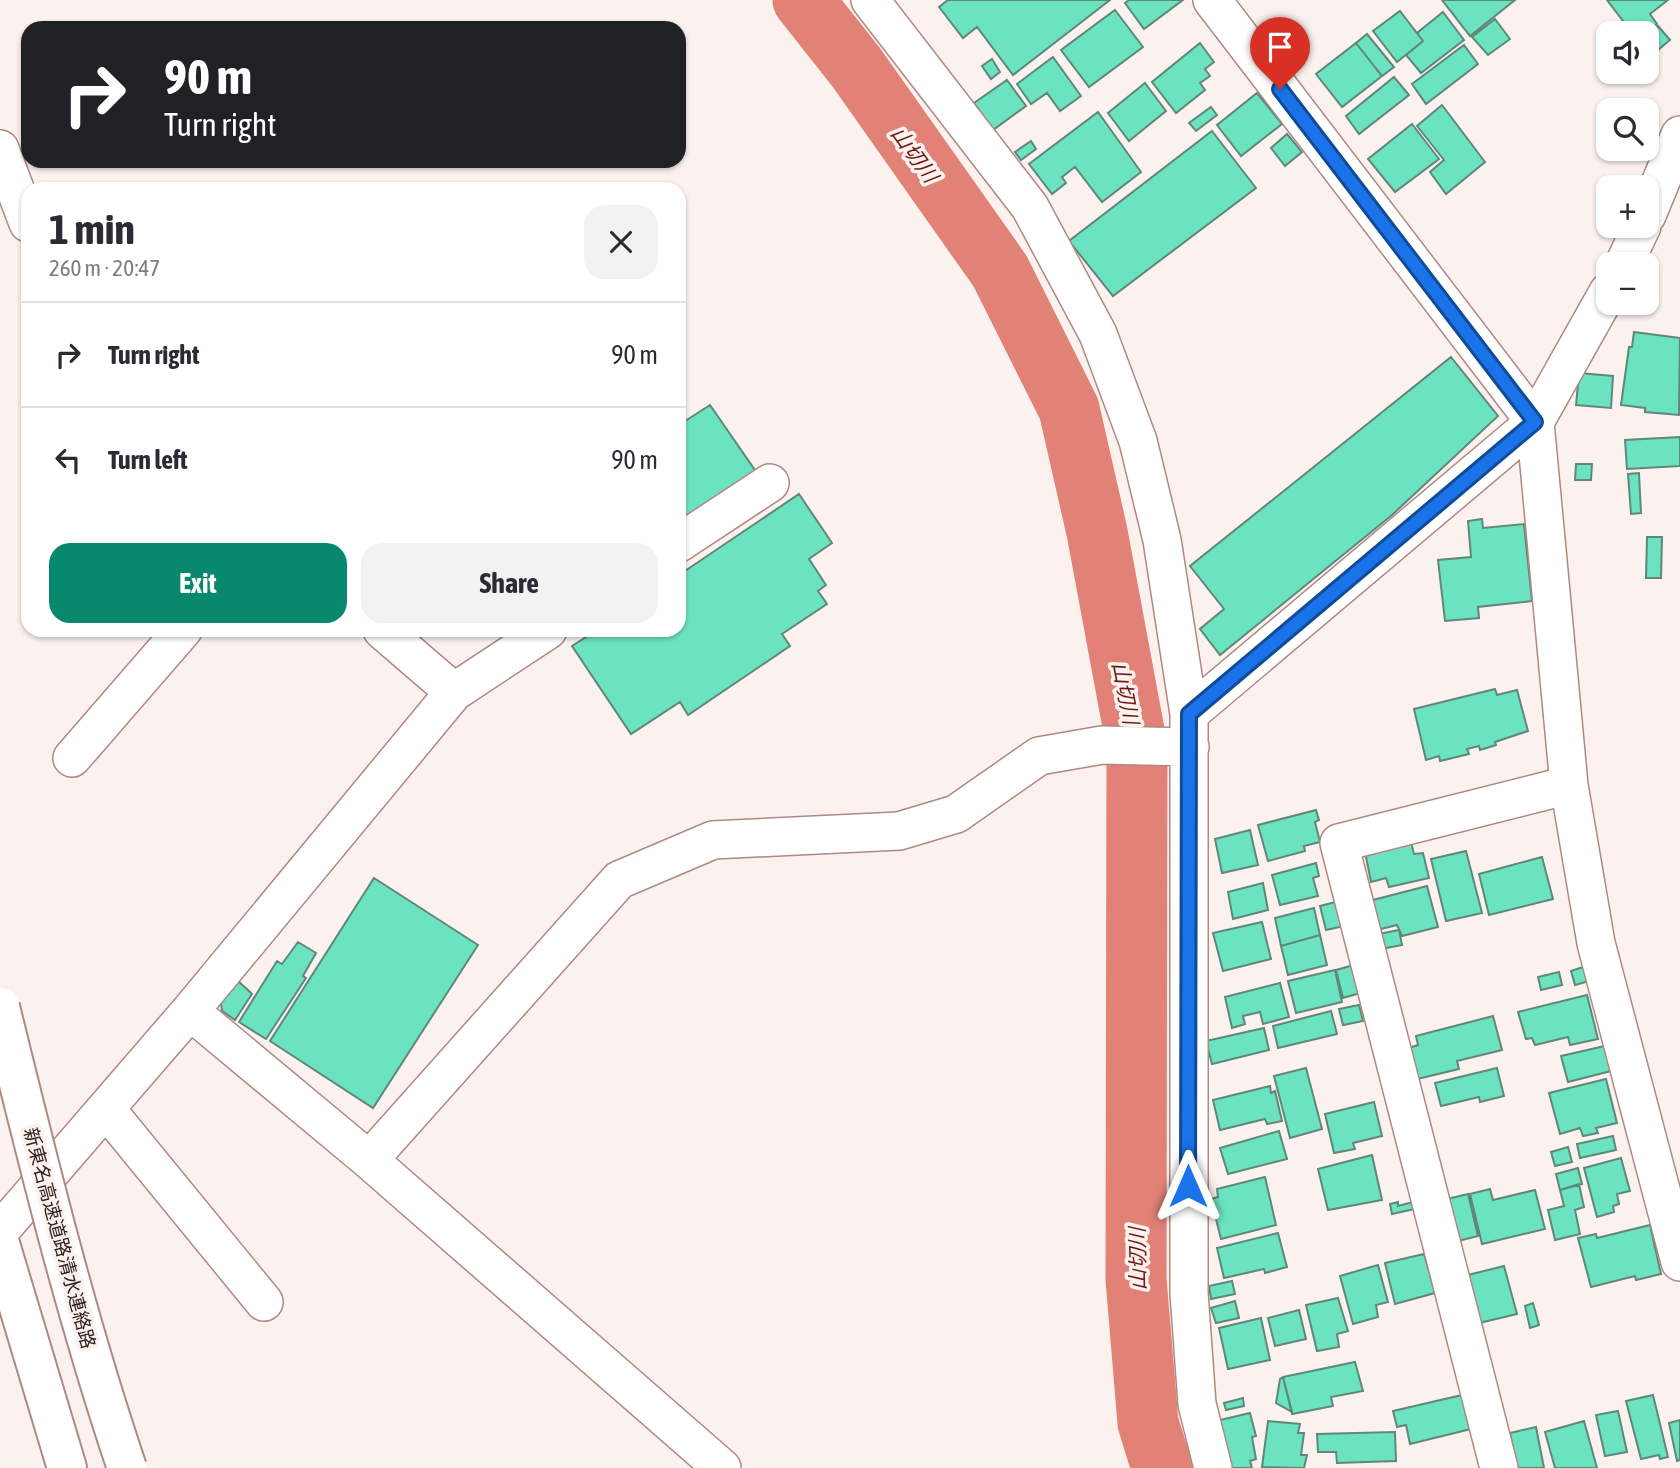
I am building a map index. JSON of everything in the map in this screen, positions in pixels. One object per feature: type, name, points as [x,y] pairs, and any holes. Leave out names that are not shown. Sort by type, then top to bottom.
[{"type":"highway","name":"新東名高速道路清水連絡路","points":[[0,1007],[60,1247],[105,1404],[127,1468]]},
{"type":"highway","points":[[0,1244],[67,1468]]},
{"type":"street","points":[[870,0],[1030,207],[1098,334],[1138,441],[1162,540],[1180,736],[1189,1293],[1197,1404],[1213,1468]]},
{"type":"street","points":[[1212,0],[1535,422],[1569,785],[1596,943],[1680,1262]]},
{"type":"street","points":[[1659,186],[1680,135]]},
{"type":"street","points":[[0,149],[21,204]]},
{"type":"street","points":[[369,1160],[620,880],[713,840],[899,831],[956,814],[1039,755],[1180,736],[1535,422],[1596,313]]},
{"type":"street","points":[[686,538],[770,483]]},
{"type":"street","points":[[72,758],[177,637]]},
{"type":"street","points":[[390,637],[454,692]]},
{"type":"street","points":[[0,1231],[190,1011],[454,692],[537,637]]},
{"type":"street","points":[[1499,1468],[1339,843],[1569,785]]},
{"type":"street","points":[[190,1011],[369,1160],[722,1468]]},
{"type":"street","points":[[106,1109],[264,1302]]},
{"type":"building","points":[[948,0],[1110,0],[1013,75],[977,27],[963,38],[939,7]]},
{"type":"building","points":[[1129,0],[1183,0],[1144,29],[1125,3]]},
{"type":"building","points":[[1442,0],[1515,0],[1470,36]]},
{"type":"building","points":[[1607,0],[1668,0],[1650,14],[1655,21],[1623,21]]},
{"type":"building","points":[[1115,10],[1143,47],[1089,87],[1061,50]]},
{"type":"building","points":[[1400,11],[1423,41],[1397,62],[1373,31]]},
{"type":"building","points":[[1443,12],[1464,40],[1421,73],[1406,55],[1423,41],[1417,33]]},
{"type":"building","points":[[1495,19],[1510,39],[1488,55],[1472,37]]},
{"type":"building","points":[[1659,27],[1670,40],[1659,49]]},
{"type":"building","points":[[1367,34],[1394,67],[1382,76],[1356,43]]},
{"type":"building","points":[[1200,43],[1214,62],[1205,69],[1210,76],[1200,83],[1205,90],[1176,113],[1152,82]]},
{"type":"building","points":[[1356,43],[1382,76],[1342,107],[1316,74]]},
{"type":"building","points":[[1464,45],[1478,64],[1426,104],[1412,84]]},
{"type":"building","points":[[1053,57],[1081,96],[1060,111],[1047,93],[1031,104],[1017,84]]},
{"type":"building","points":[[992,59],[1000,72],[991,79],[982,66]]},
{"type":"building","points":[[1394,77],[1409,95],[1359,134],[1346,116]]},
{"type":"building","points":[[1007,80],[1026,106],[993,130],[974,103]]},
{"type":"building","points":[[1145,83],[1166,111],[1129,141],[1108,113]]},
{"type":"building","points":[[1257,93],[1282,124],[1241,156],[1217,125]]},
{"type":"building","points":[[1442,105],[1485,162],[1446,194],[1430,172],[1444,160],[1417,126]]},
{"type":"building","points":[[1211,107],[1217,115],[1196,131],[1189,123]]},
{"type":"building","points":[[1098,112],[1141,172],[1102,202],[1075,167],[1062,177],[1066,183],[1052,194],[1029,164]]},
{"type":"building","points":[[1412,124],[1439,159],[1395,192],[1368,159]]},
{"type":"building","points":[[1212,131],[1256,188],[1113,296],[1069,241]]},
{"type":"building","points":[[1287,134],[1302,152],[1285,166],[1271,148]]},
{"type":"building","points":[[1031,141],[1036,149],[1021,160],[1015,152]]},
{"type":"building","points":[[1634,332],[1680,338],[1679,415],[1645,412],[1645,408],[1621,405],[1629,347],[1632,347]]},
{"type":"building","points":[[1451,357],[1498,416],[1392,515],[1220,655],[1200,629],[1224,609],[1190,566]]},
{"type":"building","points":[[1579,373],[1613,376],[1611,408],[1576,405]]},
{"type":"building","points":[[710,405],[757,473],[686,520],[686,420]]},
{"type":"building","points":[[1680,437],[1680,466],[1627,469],[1625,440]]},
{"type":"building","points":[[1576,464],[1592,464],[1591,480],[1575,480]]},
{"type":"building","points":[[1639,473],[1641,513],[1631,514],[1628,474]]},
{"type":"building","points":[[799,494],[832,543],[809,559],[826,585],[818,591],[827,604],[782,634],[790,646],[688,715],[680,702],[631,734],[572,646],[586,637],[686,637],[686,570]]},
{"type":"building","points":[[1482,519],[1483,528],[1524,524],[1532,601],[1478,607],[1479,618],[1445,621],[1438,560],[1471,557],[1468,521]]},
{"type":"building","points":[[1647,537],[1662,537],[1661,578],[1646,578]]},
{"type":"building","points":[[1495,689],[1497,695],[1517,690],[1528,731],[1480,750],[1479,746],[1467,749],[1469,754],[1440,761],[1439,756],[1426,760],[1414,709]]},
{"type":"building","points":[[1316,810],[1319,820],[1315,822],[1320,842],[1304,846],[1305,851],[1268,861],[1258,825]]},
{"type":"building","points":[[1250,830],[1258,865],[1222,873],[1215,839]]},
{"type":"building","points":[[1411,842],[1414,854],[1423,853],[1429,878],[1389,887],[1386,878],[1371,882],[1365,852]]},
{"type":"building","points":[[1466,851],[1482,913],[1446,921],[1431,859]]},
{"type":"building","points":[[1542,857],[1553,899],[1489,915],[1479,874]]},
{"type":"building","points":[[1316,863],[1319,876],[1313,878],[1318,896],[1280,905],[1272,875]]},
{"type":"building","points":[[374,878],[478,945],[373,1108],[270,1041]]},
{"type":"building","points":[[1263,883],[1268,910],[1233,919],[1228,892]]},
{"type":"building","points":[[1427,886],[1438,927],[1402,936],[1397,925],[1377,930],[1369,901]]},
{"type":"building","points":[[1339,901],[1344,926],[1326,930],[1320,906]]},
{"type":"building","points":[[1314,908],[1320,935],[1281,946],[1275,918]]},
{"type":"building","points":[[1262,922],[1271,959],[1223,971],[1213,933]]},
{"type":"building","points":[[1399,930],[1402,945],[1376,950],[1373,935]]},
{"type":"building","points":[[1320,935],[1327,965],[1288,975],[1281,946]]},
{"type":"building","points":[[298,942],[316,953],[303,976],[306,978],[266,1039],[239,1022],[277,961],[282,964]]},
{"type":"building","points":[[1357,964],[1364,992],[1343,998],[1336,970]]},
{"type":"building","points":[[1586,966],[1589,981],[1575,985],[1571,971]]},
{"type":"building","points":[[1335,970],[1342,1002],[1296,1013],[1288,981]]},
{"type":"building","points":[[1559,972],[1562,985],[1541,990],[1538,977]]},
{"type":"building","points":[[234,977],[252,994],[235,1020],[222,1011],[220,995]]},
{"type":"building","points":[[1280,983],[1289,1017],[1263,1024],[1260,1012],[1243,1016],[1245,1024],[1232,1028],[1225,997]]},
{"type":"building","points":[[1587,995],[1598,1039],[1570,1045],[1568,1037],[1535,1045],[1532,1038],[1526,1039],[1518,1012]]},
{"type":"building","points":[[1359,1005],[1363,1021],[1343,1025],[1339,1009]]},
{"type":"building","points":[[1331,1011],[1337,1034],[1278,1048],[1273,1026]]},
{"type":"building","points":[[1493,1016],[1502,1050],[1457,1061],[1459,1069],[1413,1080],[1406,1049],[1418,1045],[1416,1036]]},
{"type":"building","points":[[1264,1028],[1269,1050],[1212,1064],[1206,1041]]},
{"type":"building","points":[[1609,1045],[1615,1070],[1568,1082],[1561,1056]]},
{"type":"building","points":[[1306,1068],[1322,1129],[1290,1138],[1274,1076]]},
{"type":"building","points":[[1497,1068],[1504,1096],[1480,1102],[1479,1097],[1441,1106],[1435,1083]]},
{"type":"building","points":[[1606,1079],[1617,1123],[1596,1128],[1598,1133],[1583,1136],[1580,1128],[1560,1134],[1549,1093]]},
{"type":"building","points":[[1270,1086],[1271,1093],[1275,1091],[1282,1121],[1267,1124],[1265,1119],[1220,1130],[1213,1100]]},
{"type":"building","points":[[1374,1102],[1382,1136],[1353,1143],[1355,1149],[1334,1153],[1325,1114]]},
{"type":"building","points":[[1279,1131],[1287,1159],[1228,1174],[1220,1148]]},
{"type":"building","points":[[1613,1136],[1616,1150],[1580,1158],[1577,1144]]},
{"type":"building","points":[[1568,1147],[1572,1162],[1555,1166],[1551,1152]]},
{"type":"building","points":[[1372,1155],[1382,1200],[1328,1210],[1318,1169]]},
{"type":"building","points":[[1621,1158],[1630,1191],[1617,1194],[1619,1204],[1613,1206],[1614,1212],[1597,1217],[1584,1168]]},
{"type":"building","points":[[1578,1168],[1582,1184],[1560,1190],[1556,1174]]},
{"type":"building","points":[[1265,1177],[1276,1225],[1221,1239],[1211,1199],[1218,1197],[1217,1189]]},
{"type":"building","points":[[1579,1184],[1584,1207],[1575,1210],[1580,1234],[1555,1240],[1548,1210],[1564,1206],[1560,1190]]},
{"type":"building","points":[[1490,1189],[1493,1200],[1535,1190],[1545,1229],[1482,1244],[1470,1194]]},
{"type":"building","points":[[1468,1194],[1478,1236],[1454,1242],[1443,1200]]},
{"type":"building","points":[[1417,1201],[1419,1208],[1392,1214],[1390,1204],[1398,1202],[1398,1206]]},
{"type":"building","points":[[1650,1225],[1661,1274],[1636,1280],[1635,1276],[1591,1287],[1578,1238],[1596,1234],[1597,1238]]},
{"type":"building","points":[[1278,1233],[1287,1267],[1265,1273],[1264,1269],[1224,1278],[1217,1248]]},
{"type":"building","points":[[1424,1254],[1435,1293],[1395,1304],[1385,1263]]},
{"type":"building","points":[[1378,1265],[1388,1302],[1376,1305],[1378,1317],[1353,1324],[1340,1276]]},
{"type":"building","points":[[1504,1266],[1517,1314],[1475,1324],[1464,1276]]},
{"type":"building","points":[[1232,1281],[1235,1294],[1211,1299],[1209,1286]]},
{"type":"building","points":[[1338,1298],[1348,1331],[1337,1334],[1339,1347],[1317,1351],[1306,1305]]},
{"type":"building","points":[[1235,1301],[1239,1318],[1216,1323],[1211,1308]]},
{"type":"building","points":[[1533,1303],[1539,1325],[1530,1328],[1525,1306]]},
{"type":"building","points":[[1299,1310],[1306,1339],[1275,1346],[1268,1318]]},
{"type":"building","points":[[1261,1318],[1270,1360],[1228,1369],[1219,1328]]},
{"type":"building","points":[[1355,1362],[1363,1391],[1331,1397],[1333,1406],[1292,1414],[1283,1377]]},
{"type":"building","points":[[1283,1377],[1292,1412],[1276,1403],[1280,1379]]},
{"type":"building","points":[[1462,1395],[1471,1429],[1410,1444],[1406,1425],[1397,1427],[1393,1411]]},
{"type":"building","points":[[1653,1395],[1668,1457],[1660,1459],[1659,1455],[1641,1459],[1626,1401]]},
{"type":"building","points":[[1243,1398],[1244,1406],[1226,1410],[1224,1403]]},
{"type":"building","points":[[1618,1411],[1627,1452],[1605,1456],[1596,1415]]},
{"type":"building","points":[[1250,1413],[1256,1436],[1252,1437],[1256,1459],[1250,1461],[1252,1468],[1227,1468],[1220,1420]]},
{"type":"building","points":[[1680,1420],[1680,1460],[1677,1461],[1669,1423]]},
{"type":"building","points":[[1268,1421],[1300,1424],[1298,1433],[1304,1433],[1301,1455],[1307,1455],[1304,1468],[1262,1467]]},
{"type":"building","points":[[1584,1421],[1597,1468],[1555,1468],[1545,1432]]},
{"type":"building","points":[[1536,1427],[1544,1468],[1517,1468],[1510,1433]]},
{"type":"building","points":[[1395,1432],[1396,1461],[1337,1463],[1336,1452],[1318,1452],[1317,1434]]},
{"type":"waterway","name":"山切川","points":[[803,0],[856,67],[1000,271],[1069,409],[1097,532],[1137,747],[1136,1279],[1148,1423],[1162,1468]]},
{"type":"route","points":[[1188,1186],[1189,714],[1535,422],[1280,89]]}]
